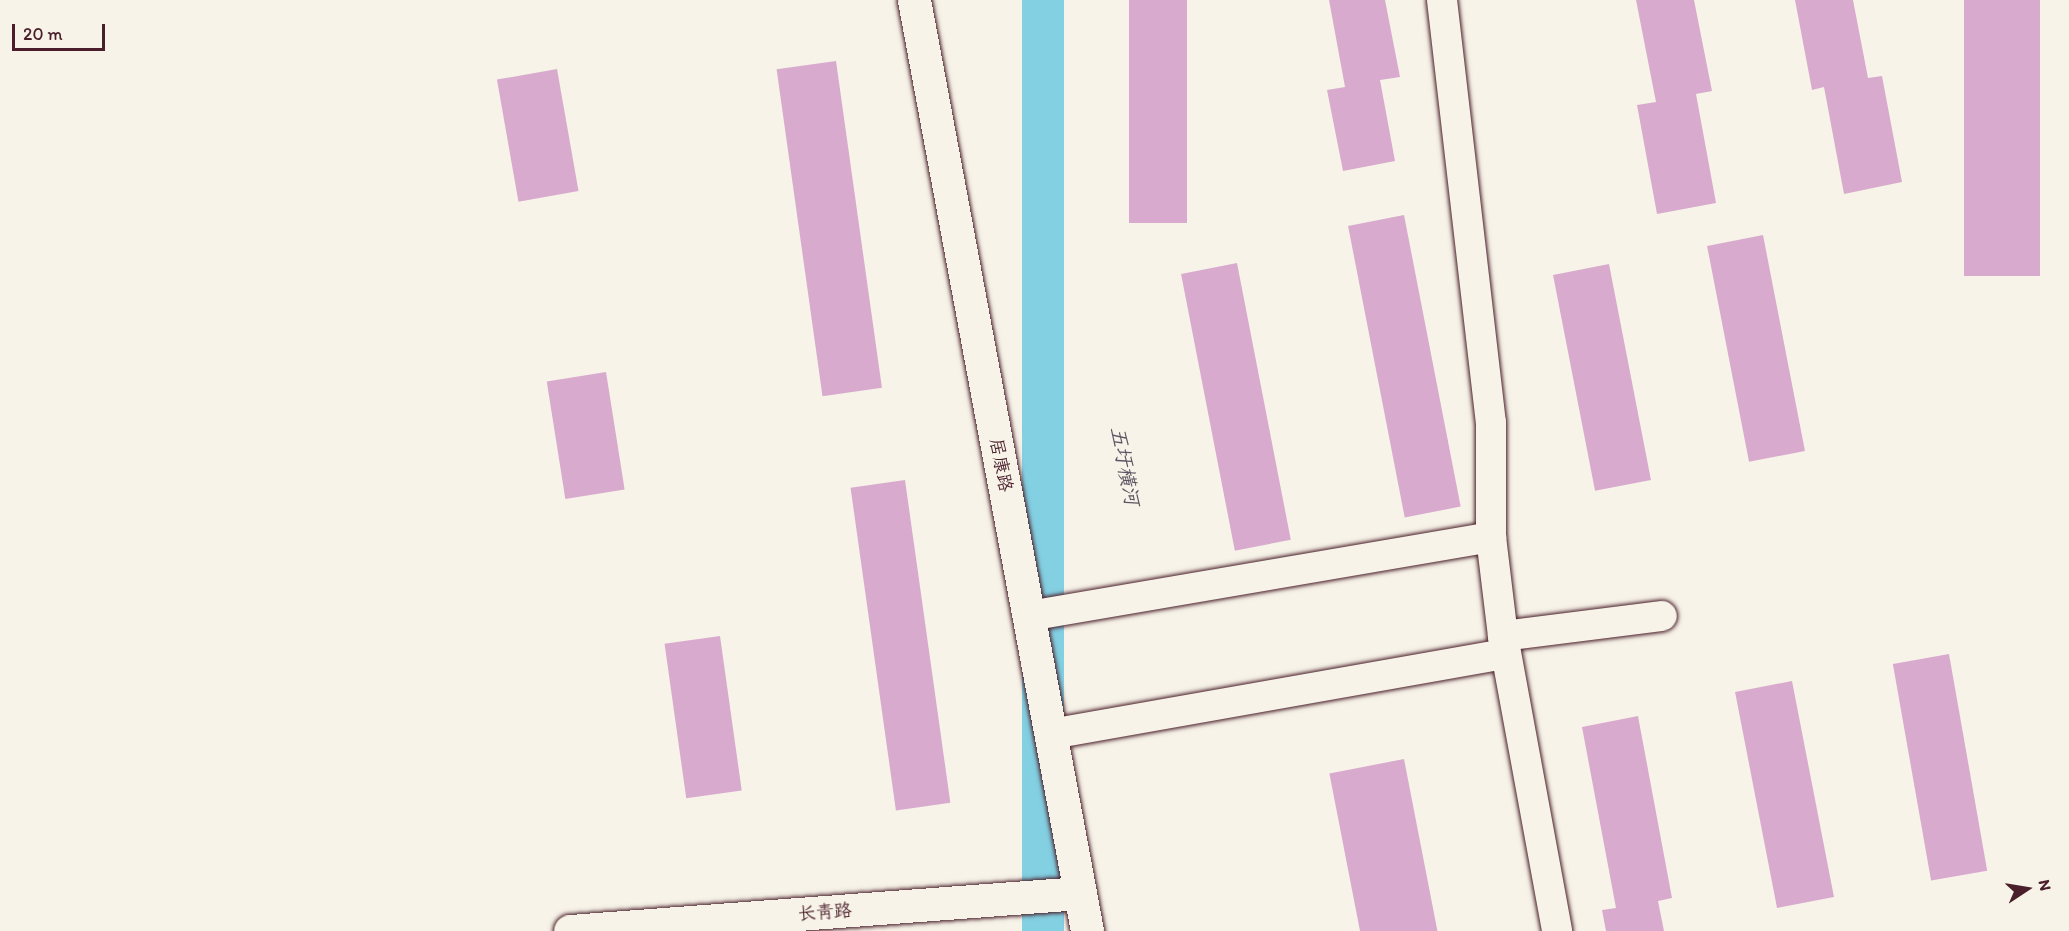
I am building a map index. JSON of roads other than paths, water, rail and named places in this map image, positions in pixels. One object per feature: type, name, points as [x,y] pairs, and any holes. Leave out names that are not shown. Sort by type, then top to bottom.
[{"type":"street","name":"居康路","points":[[914,0],[1087,931]]},
{"type":"street","points":[[1443,0],[1491,422],[1491,537],[1504,645],[1557,931]]},
{"type":"street","points":[[1029,616],[1491,537]]},
{"type":"street","points":[[1050,734],[1138,719],[1504,645],[1662,616]]},
{"type":"street","name":"长青路","points":[[570,931],[1080,893]]},
{"type":"water","points":[[1022,0],[1064,0],[1064,931],[1022,931]]},
{"type":"water label","name":"五圩横河","points":[[1125,466]]}]
